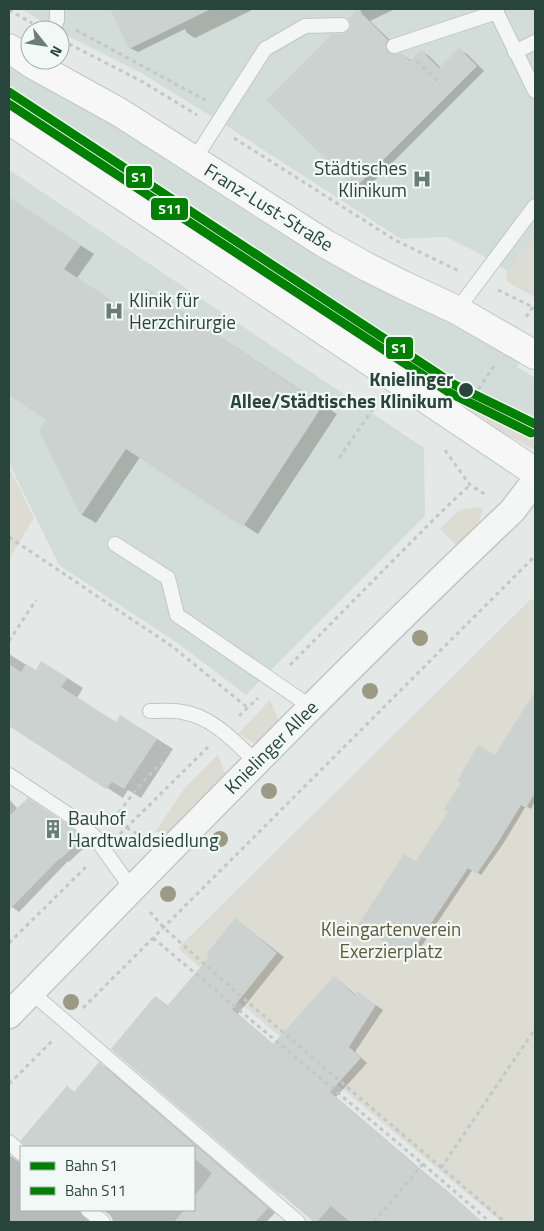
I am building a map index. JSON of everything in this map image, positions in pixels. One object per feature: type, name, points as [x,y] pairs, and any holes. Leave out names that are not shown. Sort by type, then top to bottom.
[{"type":"street","name":"Franz-Lust-Straße","points":[[9,48],[20,54]]},
{"type":"street","name":"Franz-Lust-Straße","points":[[47,70],[119,112],[341,252],[403,285],[457,310],[535,355]]},
{"type":"street","points":[[9,120],[535,472]]},
{"type":"street","name":"Knielinger Allee","points":[[9,1015],[311,706],[512,511],[535,481]]},
{"type":"lane","points":[[394,46],[496,10],[535,91]]},
{"type":"lane","points":[[194,160],[265,49],[306,26],[342,25]]},
{"type":"lane","points":[[515,52],[535,42]]},
{"type":"lane","points":[[457,310],[535,206]]},
{"type":"lane","points":[[515,233],[535,221]]},
{"type":"lane","points":[[115,544],[168,578],[177,615],[311,706]]},
{"type":"lane","points":[[150,711],[182,712],[203,718],[223,732],[256,762]]},
{"type":"lane","points":[[9,775],[72,817],[95,836],[132,889]]},
{"type":"lane","points":[[31,992],[298,1222]]},
{"type":"lane","points":[[9,1142],[20,1152]]},
{"type":"lane","points":[[89,1211],[103,1222]]},
{"type":"path","points":[[9,10],[26,20]]},
{"type":"path","points":[[70,27],[226,111]]},
{"type":"path","points":[[70,45],[143,82],[395,240],[534,308],[442,445],[470,485],[512,511]]},
{"type":"path","points":[[414,58],[440,84]]},
{"type":"path","points":[[339,458],[378,402]]},
{"type":"path","points":[[9,537],[173,647],[248,708]]},
{"type":"path","points":[[9,1084],[535,556]]},
{"type":"path","points":[[9,641],[36,600]]},
{"type":"path","points":[[114,819],[138,787],[163,761]]},
{"type":"path","points":[[132,889],[164,928],[440,1168],[505,1222]]},
{"type":"path","points":[[153,938],[490,1222]]},
{"type":"path","points":[[440,1168],[535,1029]]},
{"type":"path","points":[[374,1222],[423,1164]]},
{"type":"shaded area","name":"Städtisches Klinikum","points":[[22,9],[535,9],[535,288],[475,251],[446,237],[401,239],[219,121],[141,73],[70,37],[70,20],[40,20]]},
{"type":"shaded area","points":[[9,61],[20,67],[20,70],[24,70],[456,323],[522,359],[517,367],[535,378],[535,435],[490,412],[486,419],[451,403],[142,199],[146,190],[9,100]]},
{"type":"shaded area","name":"Klinik für Herzchirurgie","points":[[11,171],[424,448],[425,516],[246,695],[179,644],[59,565],[9,463],[9,174]]},
{"type":"green space","points":[[9,100],[147,190],[142,199],[9,111]]},
{"type":"green space","points":[[535,235],[535,297],[507,282],[506,271]]},
{"type":"green space","points":[[490,411],[535,435],[535,450],[488,425],[486,419]]},
{"type":"green space","points":[[9,467],[34,518],[9,559]]},
{"type":"green space","points":[[478,507],[483,509],[477,528],[457,546],[440,529],[459,510]]},
{"type":"green space","name":"Kleingartenverein Exerzierplatz","points":[[535,599],[535,1222],[501,1222],[233,997],[178,948],[530,600]]},
{"type":"green space","points":[[270,700],[280,723],[258,745],[238,734]]},
{"type":"green space","points":[[218,754],[226,776],[170,834],[155,832],[184,789]]},
{"type":"building","points":[[110,9],[211,9],[129,49]]},
{"type":"building","points":[[357,9],[388,40],[386,48],[392,54],[401,53],[410,61],[421,50],[439,68],[459,48],[477,66],[355,188],[266,100],[332,34],[342,34],[350,29],[351,25],[348,19]]},
{"type":"building","points":[[9,197],[81,245],[64,269],[130,313],[147,288],[323,405],[243,527],[126,449],[81,516],[39,431],[46,420],[9,395]]},
{"type":"building","points":[[41,661],[68,678],[61,687],[116,722],[120,715],[157,739],[124,789],[112,782],[106,789],[9,726],[9,664],[21,672],[26,664],[36,670]]},
{"type":"building","points":[[535,691],[535,793],[526,808],[521,805],[477,874],[468,868],[408,958],[358,925],[404,854],[416,861],[448,812],[444,809],[461,783],[457,781],[478,745],[495,755]]},
{"type":"building","points":[[28,798],[67,824],[82,838],[9,910],[9,816]]},
{"type":"building","points":[[235,918],[277,953],[232,1009],[273,1044],[334,976],[355,995],[357,991],[376,1005],[349,1047],[361,1058],[330,1092],[482,1222],[350,1222],[331,1206],[317,1222],[314,1222],[111,1049],[155,996],[167,1006],[209,957],[206,954]]},
{"type":"building","points":[[99,1062],[268,1208],[255,1222],[174,1222],[183,1211],[195,1211],[195,1196],[212,1173],[195,1159],[195,1146],[26,1146],[20,1141],[67,1086],[74,1092]]},
{"type":"rail line","name":"S1","points":[[9,92],[455,385],[535,424]]},
{"type":"rail line","name":"S11","points":[[9,104],[450,393],[531,433]]},
{"type":"place","name":"Städtisches Klinikum","points":[[422,179]]},
{"type":"place","name":"Klinik für Herzchirurgie","points":[[114,311]]},
{"type":"place","name":"Knielinger Allee/Städtisches Klinikum","points":[[466,390]]},
{"type":"place","name":"Bauhof Hardtwaldsiedlung","points":[[53,829]]}]
